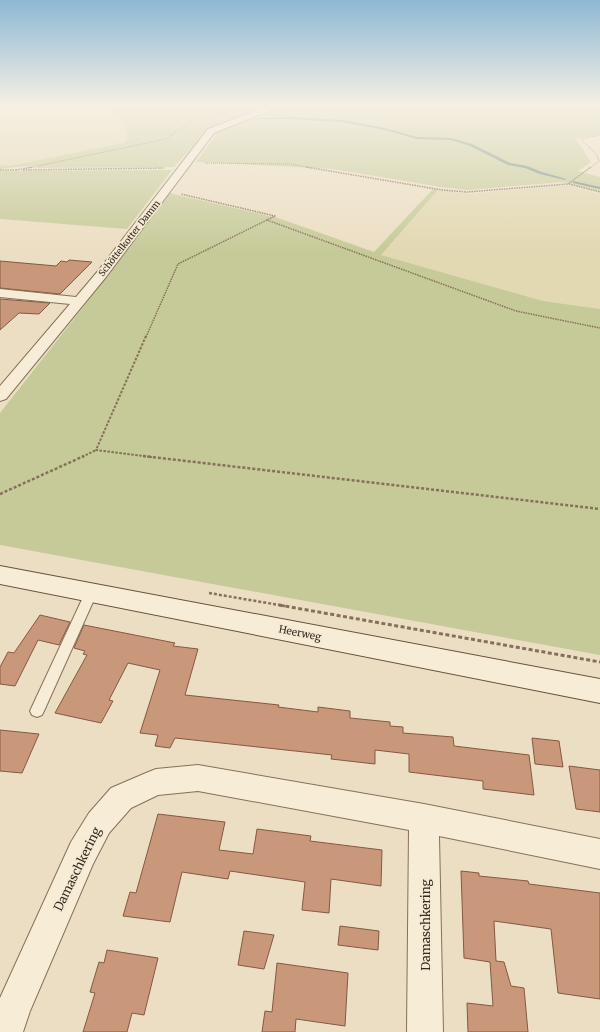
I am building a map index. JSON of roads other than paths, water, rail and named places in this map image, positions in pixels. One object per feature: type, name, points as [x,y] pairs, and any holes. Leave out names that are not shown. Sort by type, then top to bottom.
[{"type":"street","name":"Schöttelkotter Damm","points":[[0,396],[14,369],[102,274],[193,155]]},
{"type":"street","points":[[0,293],[78,301]]},
{"type":"street","name":"Heerweg","points":[[0,575],[600,691]]},
{"type":"street","name":"Damaschkering","points":[[6,1032],[13,1009],[82,853],[99,823],[120,798],[156,782],[198,778],[424,818],[600,854]]},
{"type":"street","name":"Damaschkering","points":[[424,818],[425,1032]]},
{"type":"lane","points":[[37,711],[91,593]]},
{"type":"waterway","points":[[491,155],[509,164],[526,167],[541,173],[565,179]]},
{"type":"waterway","points":[[574,182],[600,188]]}]
